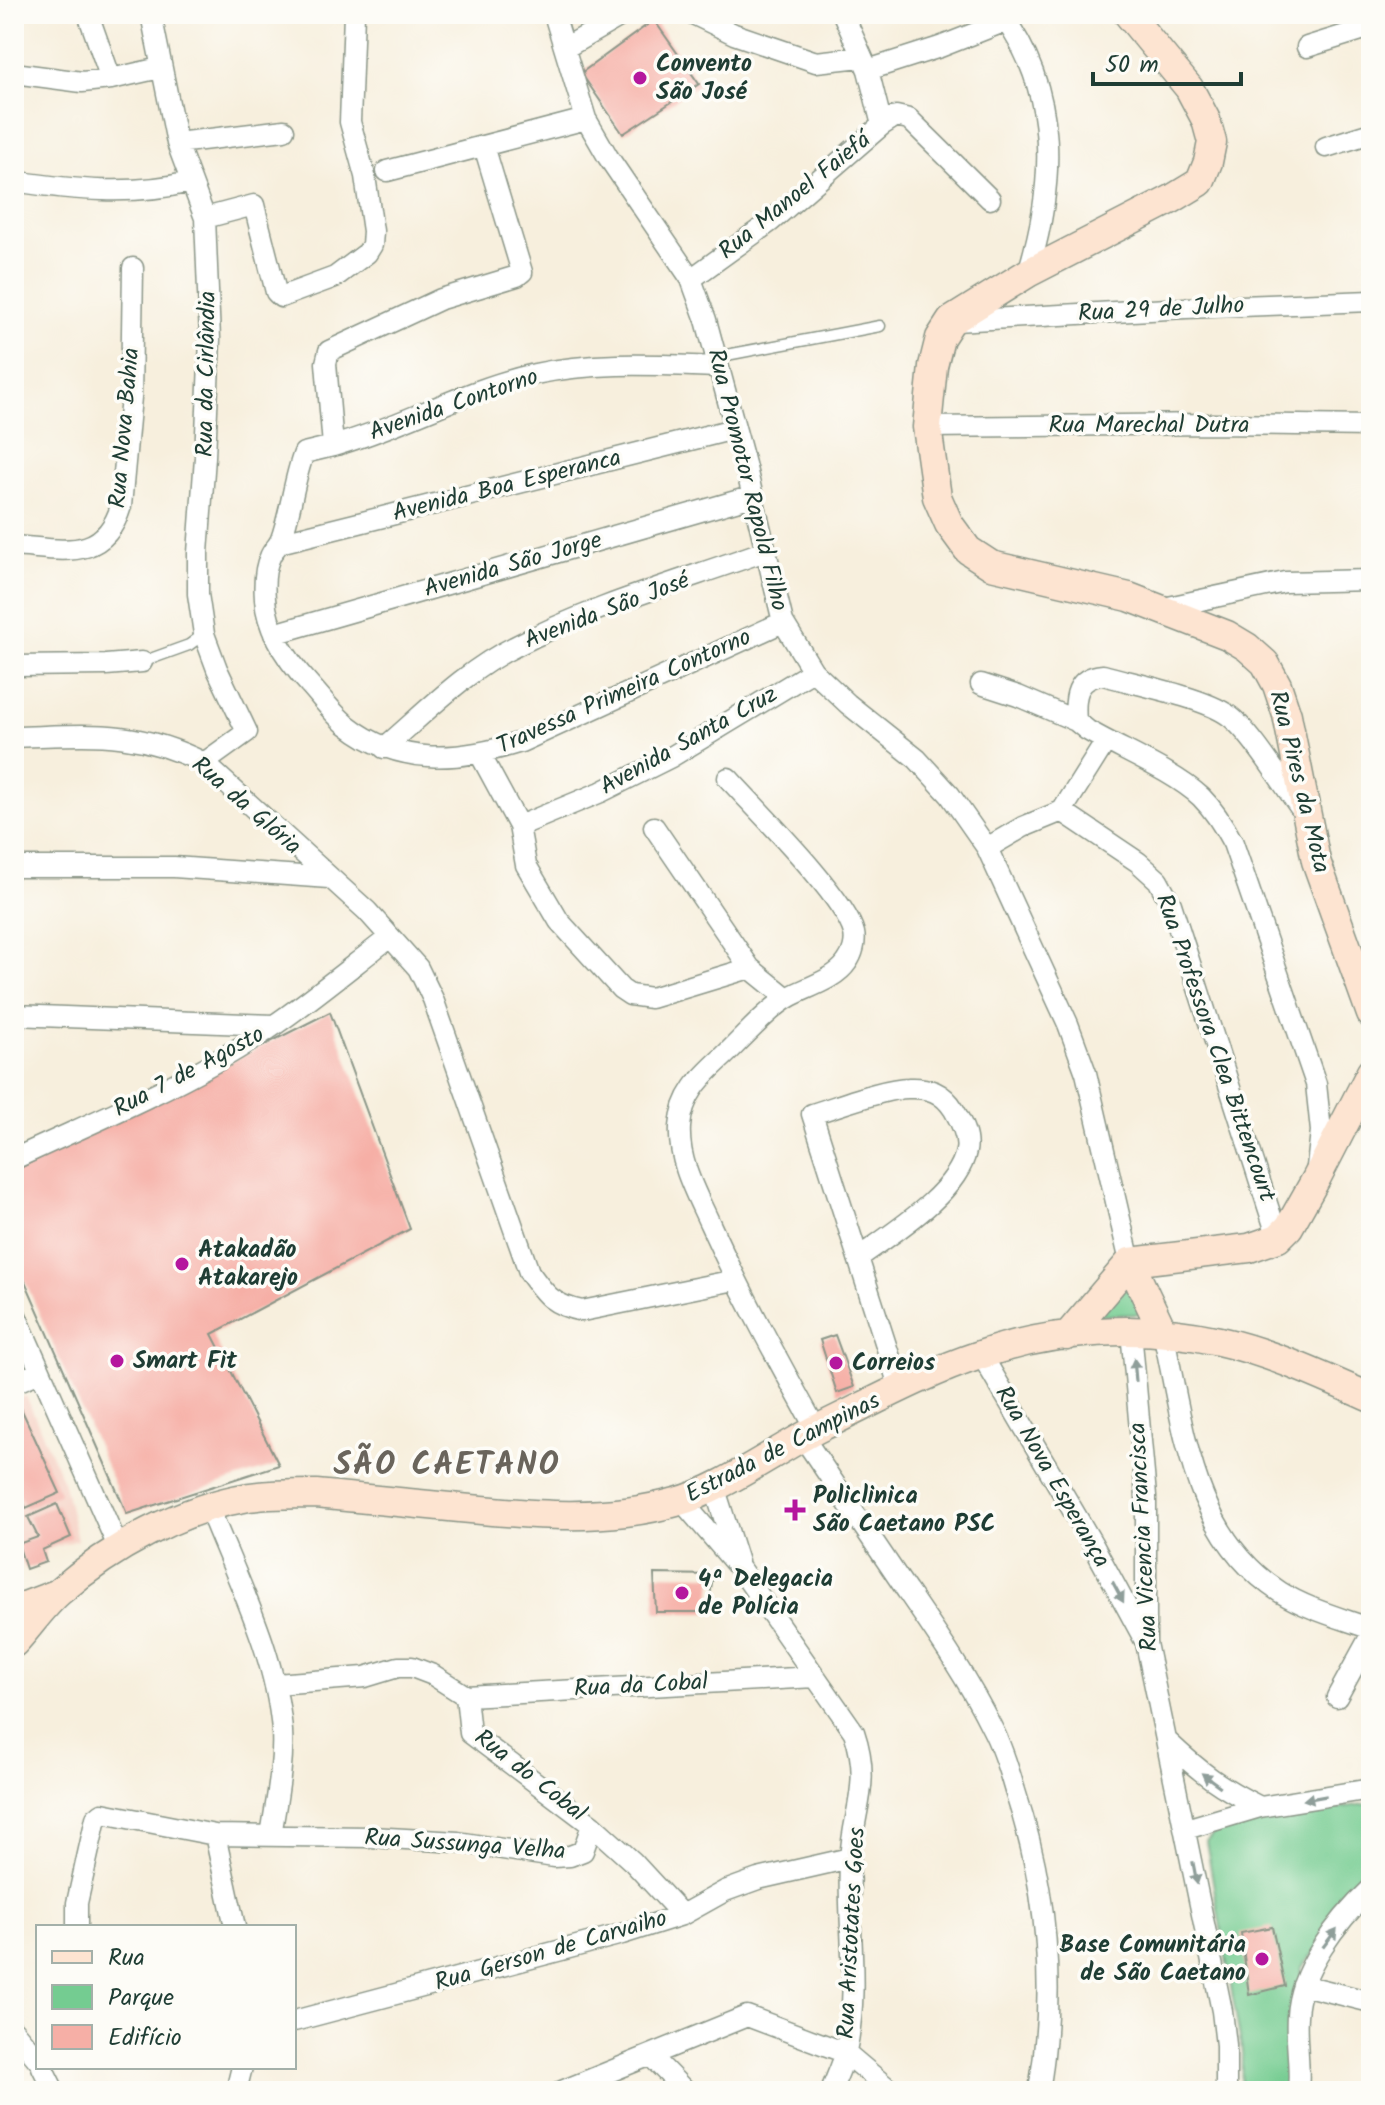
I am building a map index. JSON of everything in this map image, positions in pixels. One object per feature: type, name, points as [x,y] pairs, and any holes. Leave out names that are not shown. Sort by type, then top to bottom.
[{"type":"street","points":[[88,14],[111,79]]},
{"type":"street","name":"Rua da Cirlândia","points":[[151,14],[177,143],[205,218],[210,339],[198,594],[204,634],[247,732],[204,763]]},
{"type":"street","points":[[205,218],[254,205],[278,296],[285,297],[335,277],[367,253],[372,245],[373,231],[365,176],[350,122],[354,14]]},
{"type":"street","name":"Rua Promotor Rapold Filho","points":[[554,14],[586,119],[608,157],[691,279],[721,360],[734,429],[783,622],[813,671],[848,704],[917,759],[950,795],[987,848],[1068,1024],[1086,1073],[1130,1262],[1163,1332]]},
{"type":"street","points":[[565,48],[624,14]]},
{"type":"street","points":[[693,14],[734,34],[816,62],[865,64],[940,47],[1003,17],[1038,80],[1046,117],[1048,171],[1036,245],[1028,273]]},
{"type":"street","points":[[843,14],[865,64],[882,125]]},
{"type":"street","points":[[951,321],[1028,273],[1200,182],[1212,142],[1206,120],[1189,88],[1128,14]]},
{"type":"street","points":[[1307,47],[1371,27]]},
{"type":"street","points":[[14,73],[82,82],[160,68]]},
{"type":"street","name":"Rua Manoel Faiefá","points":[[691,279],[770,222],[882,125],[900,115],[909,119],[990,199]]},
{"type":"street","points":[[387,171],[586,119]]},
{"type":"street","points":[[177,143],[284,130]]},
{"type":"street","points":[[1326,147],[1371,133]]},
{"type":"street","points":[[333,446],[326,363],[329,351],[441,299],[520,275],[521,269],[484,146]]},
{"type":"street","points":[[14,181],[130,192],[190,182]]},
{"type":"street","name":"Rua Nova Bahia","points":[[14,546],[77,550],[95,545],[117,521],[131,397],[133,268]]},
{"type":"street","name":"Rua 29 de Julho","points":[[951,321],[1371,301]]},
{"type":"street","name":"Rua Pires da Mota","points":[[951,321],[940,338],[933,366],[927,427],[937,497],[949,524],[968,550],[991,565],[1129,597],[1227,635],[1265,663],[1277,685],[1287,715],[1316,861],[1371,1014]]},
{"type":"street","name":"Avenida Contorno","points":[[279,543],[304,453],[366,437],[472,393],[534,374],[624,363],[721,360]]},
{"type":"street","name":"Rua Marechal Dutra","points":[[927,427],[1371,426]]},
{"type":"street","name":"Avenida Boa Esperanca","points":[[279,543],[734,429]]},
{"type":"street","name":"Avenida São Jorge","points":[[274,634],[753,496]]},
{"type":"street","name":"Travessa Primeira Contorno","points":[[279,543],[270,556],[265,575],[265,600],[274,634],[293,666],[345,723],[384,748],[452,758],[480,754],[521,742],[783,622]]},
{"type":"street","name":"Avenida São José","points":[[384,748],[464,679],[512,648],[566,623],[765,551]]},
{"type":"street","points":[[1159,609],[1285,582],[1371,580]]},
{"type":"street","points":[[14,666],[142,662]]},
{"type":"street","name":"Avenida Santa Cruz","points":[[519,826],[601,792],[671,757],[813,671]]},
{"type":"street","points":[[1076,721],[1074,702],[1078,687],[1086,679],[1103,675],[1209,705],[1228,715],[1243,730],[1305,815]]},
{"type":"street","points":[[981,684],[1076,721],[1175,779],[1199,796],[1219,818],[1233,843],[1316,1084],[1321,1131],[1316,1179]]},
{"type":"street","name":"Rua da Glória","points":[[14,737],[133,737],[176,749],[204,763],[367,911],[418,968],[433,999],[529,1272],[545,1294],[560,1307],[582,1311],[735,1280]]},
{"type":"street","points":[[987,848],[1023,827],[1062,811],[1106,741]]},
{"type":"street","points":[[480,754],[519,826],[526,865],[559,921],[621,989],[630,995],[651,998],[750,968]]},
{"type":"street","points":[[728,778],[829,891],[855,936],[846,964],[832,976],[787,998],[694,1084],[681,1116],[680,1149],[687,1174],[735,1280],[810,1433],[950,1654],[993,1729],[1010,1773],[1026,1822],[1049,1961],[1049,2009],[1039,2091]]},
{"type":"street","name":"Rua Professora Clea Bittencourt","points":[[1062,811],[1138,862],[1158,880],[1171,904],[1278,1238]]},
{"type":"street","points":[[654,827],[750,968],[787,998]]},
{"type":"street","points":[[14,867],[174,867],[329,878]]},
{"type":"street","name":"Rua 7 de Agosto","points":[[14,1159],[218,1061],[274,1025],[390,937]]},
{"type":"street","points":[[14,1015],[274,1025]]},
{"type":"street","points":[[1067,1336],[1130,1262],[1249,1248],[1278,1238],[1289,1227],[1316,1179],[1371,1072]]},
{"type":"street","points":[[858,1258],[937,1197],[958,1171],[966,1150],[963,1125],[949,1102],[931,1089],[904,1087],[812,1114],[858,1258],[900,1389]]},
{"type":"street","points":[[14,1311],[119,1549]]},
{"type":"street","name":"Rua Vicencia Francisca","points":[[1131,1331],[1146,1496],[1146,1643],[1222,2011],[1226,2091]]},
{"type":"street","points":[[1163,1332],[1195,1474],[1207,1508],[1228,1545],[1254,1573],[1283,1594],[1371,1632],[1337,1697]]},
{"type":"street","name":"Estrada de Campinas","points":[[14,1643],[57,1594],[119,1549],[183,1517],[209,1508],[246,1498],[316,1494],[558,1516],[627,1512],[682,1501],[810,1433],[981,1354],[1067,1336],[1163,1332],[1220,1341],[1266,1355],[1371,1398]]},
{"type":"street","name":"Rua Nova Esperança","points":[[981,1354],[1092,1543],[1146,1643]]},
{"type":"street","points":[[14,1383],[40,1372]]},
{"type":"street","name":"Rua Aristotates Goes","points":[[714,1486],[741,1570]]},
{"type":"street","name":"Rua Aristotates Goes","points":[[682,1501],[741,1570],[854,1732],[863,1758],[862,1786],[850,1858],[853,1980],[846,2053],[831,2091]]},
{"type":"street","points":[[209,1508],[276,1684],[282,1733],[280,1775],[271,1836]]},
{"type":"street","name":"Estrada de Campinas","points":[[14,1610],[57,1594]]},
{"type":"street","name":"Rua do Cobal","points":[[276,1684],[365,1677],[398,1667],[412,1667],[433,1675],[466,1696],[470,1733],[592,1825],[633,1862],[682,1915]]},
{"type":"street","name":"Rua da Cobal","points":[[466,1696],[815,1677]]},
{"type":"street","points":[[1168,1742],[1202,1774],[1260,1807]]},
{"type":"street","points":[[1186,1829],[1260,1807],[1371,1789]]},
{"type":"street","name":"Rua Sussunga Velha","points":[[77,1925],[77,1903],[96,1818],[102,1813],[215,1835],[371,1837],[458,1842],[554,1857],[583,1851],[592,1825]]},
{"type":"street","points":[[215,1835],[235,1925]]},
{"type":"street","name":"Rua Gerson de Carvaiho","points":[[296,2020],[622,1934],[682,1915],[725,1891],[758,1879],[850,1858]]},
{"type":"street","points":[[1298,2091],[1296,2019],[1303,1985],[1313,1961],[1371,1889]]},
{"type":"street","points":[[1303,1985],[1371,2002]]},
{"type":"street","points":[[562,2091],[747,2016],[846,2053],[891,2091]]},
{"type":"street","points":[[14,2031],[36,2057]]},
{"type":"street","points":[[651,2056],[685,2091]]},
{"type":"street","points":[[43,2069],[54,2091]]},
{"type":"street","points":[[236,2091],[242,2069]]},
{"type":"lane","points":[[721,360],[880,326]]},
{"type":"lane","points":[[142,662],[189,645],[204,634]]},
{"type":"shaded area","points":[[26,1396],[64,1484],[77,1540],[46,1550],[46,1562],[25,1567],[19,1560],[14,1561],[14,1401]]},
{"type":"green space","points":[[1133,1284],[1140,1314],[1097,1316],[1111,1293]]},
{"type":"green space","points":[[1371,1803],[1371,1884],[1302,1967],[1293,2091],[1241,2091],[1242,2051],[1206,1841],[1222,1826]]},
{"type":"building","name":"Convento São José","points":[[654,20],[699,84],[623,134],[581,73]]},
{"type":"building","name":"Atakadão Atakarejo","points":[[330,1012],[410,1229],[212,1334],[279,1465],[127,1514],[14,1256],[14,1171]]},
{"type":"building","name":"Correios","points":[[835,1335],[854,1387],[837,1393],[820,1340]]},
{"type":"building","points":[[19,1404],[60,1493],[26,1508],[14,1483],[14,1406]]},
{"type":"building","points":[[57,1504],[71,1537],[42,1550],[46,1562],[26,1569],[18,1544],[38,1537],[28,1517]]},
{"type":"building","name":"4ª Delegacia de Polícia","points":[[654,1574],[713,1575],[708,1612],[656,1612]]},
{"type":"building","name":"Base Comunitária de São Caetano","points":[[1272,1927],[1285,1986],[1249,1995],[1241,1933]]},
{"type":"place","name":"Convento São José","points":[[640,78]]},
{"type":"place","name":"Atakadão Atakarejo","points":[[182,1264]]},
{"type":"place","name":"Smart Fit","points":[[117,1361]]},
{"type":"place","name":"Correios","points":[[836,1363]]},
{"type":"place","name":"Policlinica São Caetano PSC","points":[[795,1510]]},
{"type":"place","name":"4ª Delegacia de Polícia","points":[[682,1593]]},
{"type":"place","name":"Base Comunitária de São Caetano","points":[[1262,1959]]},
{"type":"district","name":"SÃO CAETANO","points":[[447,1465]]}]
